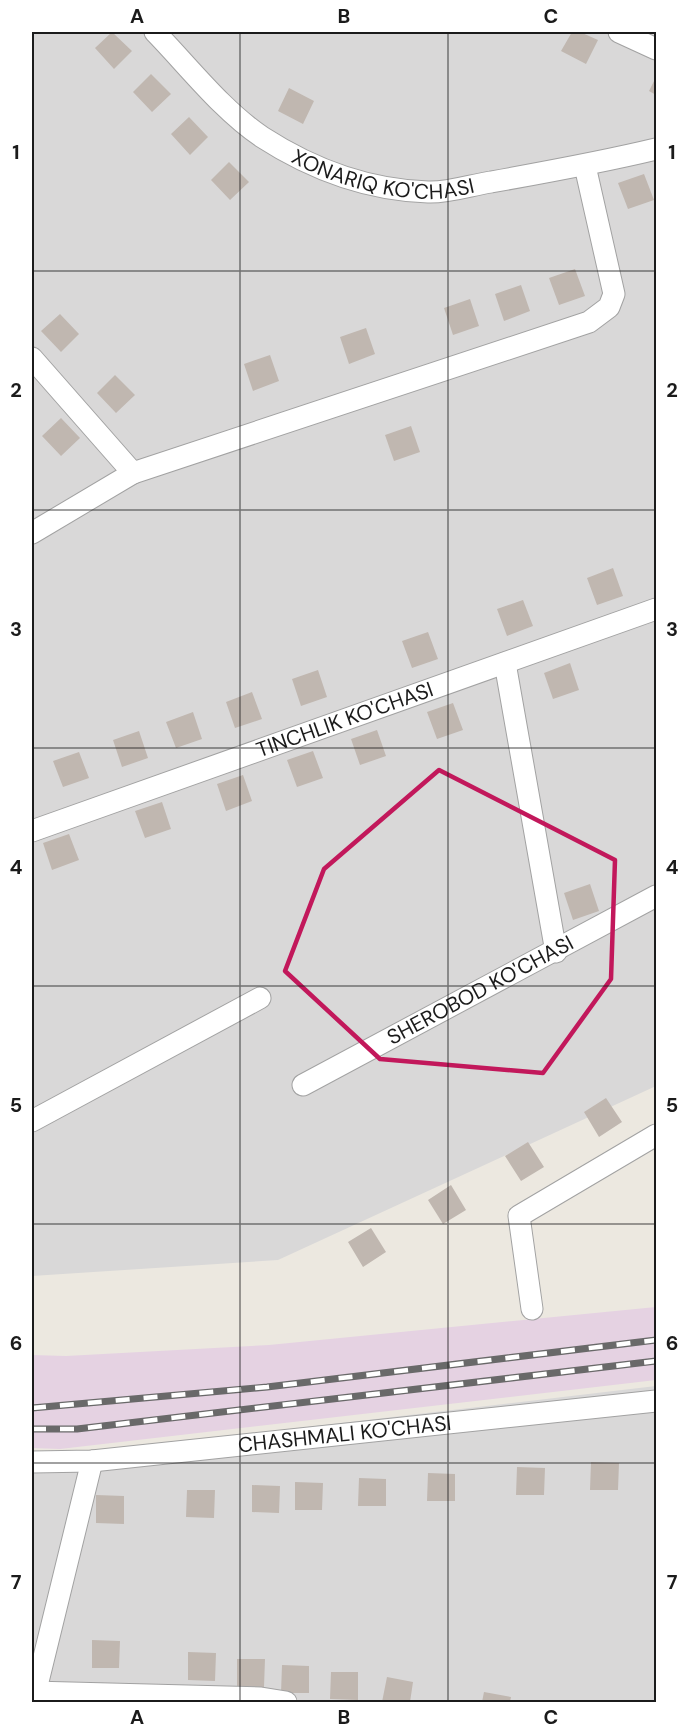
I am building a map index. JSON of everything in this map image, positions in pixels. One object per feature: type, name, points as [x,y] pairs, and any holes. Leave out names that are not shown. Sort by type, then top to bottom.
[{"type":"street","name":"XONARIQ KO'CHASI","points":[[155,32],[219,99],[261,136],[297,158],[338,177],[382,188],[431,192],[585,166],[657,149]]},
{"type":"street","points":[[620,32],[657,49]]},
{"type":"street","points":[[32,533],[133,473],[589,322],[602,315],[609,307],[614,294],[585,166]]},
{"type":"street","points":[[32,358],[133,473]]},
{"type":"street","name":"TINCHLIK KO'CHASI","points":[[32,831],[657,609]]},
{"type":"street","points":[[505,663],[556,952]]},
{"type":"street","name":"SHEROBOD KO'CHASI","points":[[303,1085],[556,952],[657,896]]},
{"type":"street","points":[[32,1121],[260,998]]},
{"type":"street","points":[[531,1309],[519,1216],[657,1135]]},
{"type":"street","name":"CHASHMALI KO'CHASI","points":[[32,1462],[92,1461],[657,1401]]},
{"type":"street","points":[[92,1461],[33,1696],[261,1698],[286,1702]]},
{"type":"highlighted area","points":[[439,770],[615,860],[611,979],[543,1073],[380,1059],[285,971],[324,869]]},
{"type":"shaded area","points":[[32,32],[656,32],[656,1086],[278,1260],[32,1276]]},
{"type":"shaded area","points":[[656,1307],[656,1380],[60,1449],[32,1448],[32,1355],[66,1356],[269,1345]]},
{"type":"shaded area","points":[[656,1386],[656,1702],[32,1702],[32,1455],[60,1456]]},
{"type":"building","points":[[112,32],[132,51],[114,69],[95,48]]},
{"type":"building","points":[[572,32],[580,32],[598,40],[586,64],[561,51]]},
{"type":"building","points":[[151,74],[171,94],[152,112],[133,92]]},
{"type":"building","points":[[656,77],[656,95],[649,91]]},
{"type":"building","points":[[289,88],[314,101],[303,124],[278,111]]},
{"type":"building","points":[[189,117],[208,137],[190,155],[171,134]]},
{"type":"building","points":[[229,162],[249,182],[230,200],[211,180]]},
{"type":"building","points":[[644,174],[654,200],[628,209],[618,183]]},
{"type":"building","points":[[575,269],[585,296],[559,305],[549,278]]},
{"type":"building","points":[[521,285],[530,311],[504,321],[495,294]]},
{"type":"building","points":[[470,299],[479,326],[453,335],[444,308]]},
{"type":"building","points":[[60,314],[79,334],[61,352],[41,331]]},
{"type":"building","points":[[366,328],[375,354],[349,364],[340,337]]},
{"type":"building","points":[[270,355],[279,381],[253,391],[244,364]]},
{"type":"building","points":[[115,375],[135,395],[116,413],[97,393]]},
{"type":"building","points":[[61,418],[80,438],[61,456],[42,436]]},
{"type":"building","points":[[411,426],[420,452],[394,461],[385,435]]},
{"type":"building","points":[[613,568],[623,596],[597,605],[587,578]]},
{"type":"building","points":[[523,600],[533,626],[507,636],[497,609]]},
{"type":"building","points":[[428,632],[438,659],[412,668],[402,641]]},
{"type":"building","points":[[570,663],[579,690],[553,699],[544,673]]},
{"type":"building","points":[[318,670],[327,697],[301,706],[292,679]]},
{"type":"building","points":[[252,692],[262,719],[235,728],[226,702]]},
{"type":"building","points":[[453,703],[463,730],[437,739],[427,712]]},
{"type":"building","points":[[193,712],[202,739],[176,748],[166,722]]},
{"type":"building","points":[[377,730],[386,756],[360,765],[351,739]]},
{"type":"building","points":[[139,731],[148,758],[122,767],[113,740]]},
{"type":"building","points":[[313,751],[323,778],[297,787],[287,760]]},
{"type":"building","points":[[79,752],[89,778],[63,787],[53,761]]},
{"type":"building","points":[[243,775],[252,801],[226,811],[217,784]]},
{"type":"building","points":[[162,802],[171,829],[145,838],[135,811]]},
{"type":"building","points":[[69,834],[79,860],[52,870],[43,843]]},
{"type":"building","points":[[590,884],[599,911],[573,920],[564,893]]},
{"type":"building","points":[[606,1098],[622,1122],[599,1137],[584,1112]]},
{"type":"building","points":[[528,1142],[544,1167],[521,1181],[505,1156]]},
{"type":"building","points":[[451,1185],[466,1210],[443,1224],[428,1200]]},
{"type":"building","points":[[371,1228],[386,1252],[363,1267],[348,1242]]},
{"type":"building","points":[[591,1462],[619,1463],[618,1490],[590,1490]]},
{"type":"building","points":[[517,1467],[545,1468],[544,1495],[516,1495]]},
{"type":"building","points":[[428,1473],[455,1474],[455,1501],[427,1501]]},
{"type":"building","points":[[359,1478],[386,1479],[386,1506],[358,1506]]},
{"type":"building","points":[[295,1482],[323,1483],[322,1510],[295,1510]]},
{"type":"building","points":[[252,1485],[280,1486],[279,1513],[252,1512]]},
{"type":"building","points":[[187,1490],[215,1490],[214,1518],[186,1517]]},
{"type":"building","points":[[96,1495],[124,1496],[124,1524],[96,1523]]},
{"type":"building","points":[[92,1640],[120,1641],[119,1668],[92,1668]]},
{"type":"building","points":[[188,1652],[216,1653],[215,1681],[188,1680]]},
{"type":"building","points":[[237,1659],[265,1659],[264,1687],[237,1686]]},
{"type":"building","points":[[282,1665],[309,1666],[309,1693],[281,1693]]},
{"type":"building","points":[[331,1672],[358,1672],[358,1700],[330,1699]]},
{"type":"building","points":[[387,1677],[413,1682],[410,1702],[382,1702]]},
{"type":"building","points":[[484,1692],[511,1697],[510,1702],[482,1702]]},
{"type":"railway","points":[[32,1408],[267,1387],[656,1340]]},
{"type":"railway","points":[[32,1429],[77,1429],[656,1361]]}]
